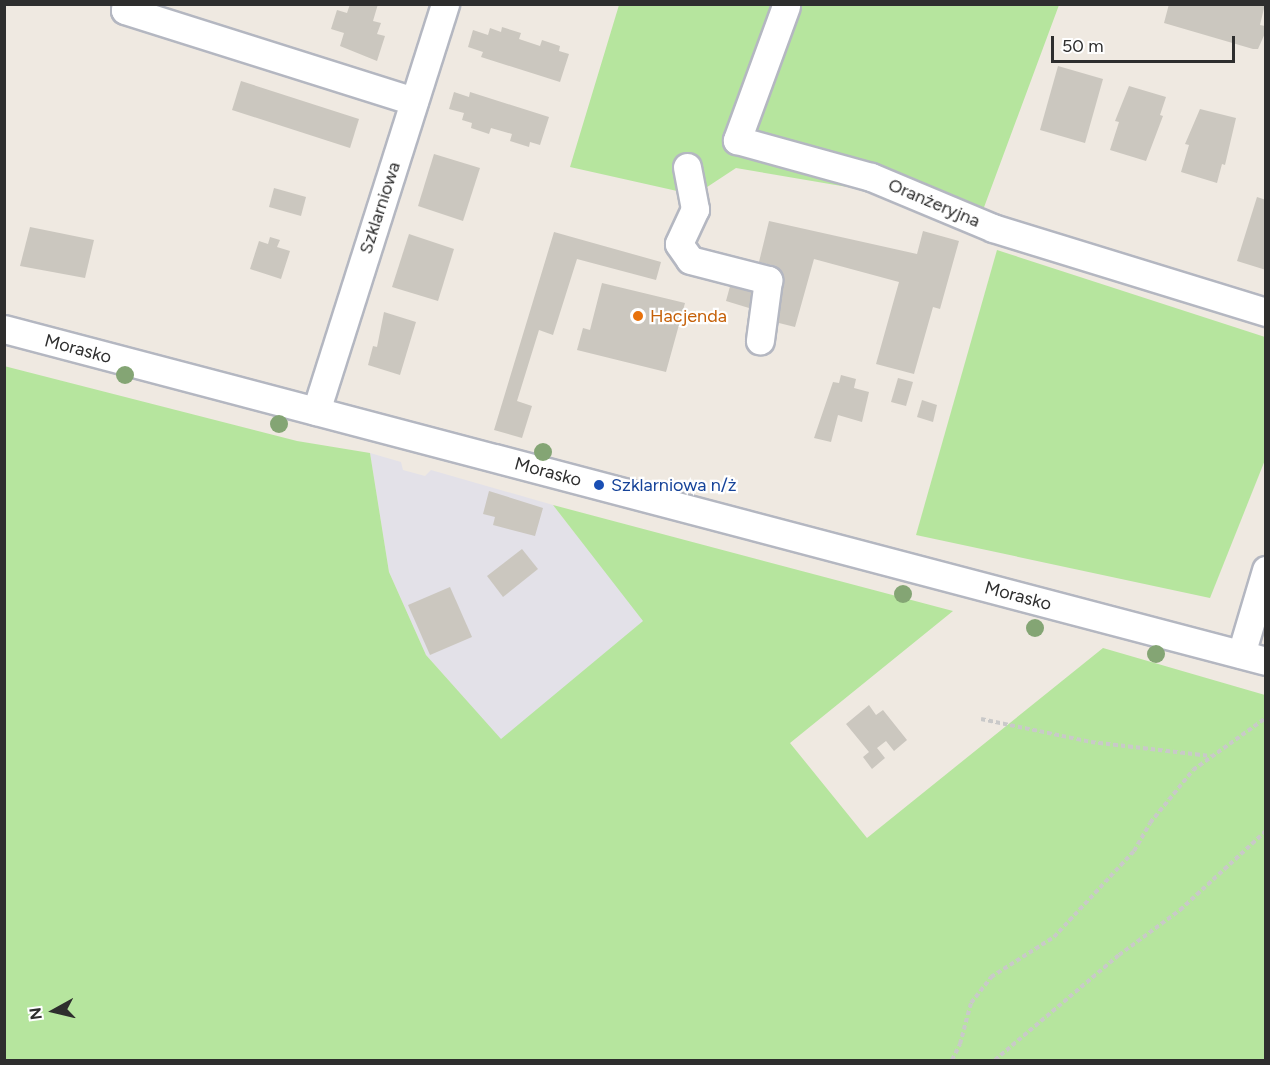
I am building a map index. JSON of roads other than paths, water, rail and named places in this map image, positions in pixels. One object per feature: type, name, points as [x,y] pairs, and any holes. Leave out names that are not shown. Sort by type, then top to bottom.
[{"type":"street","points":[[126,4],[125,10],[414,100]]},
{"type":"street","name":"Szklarniowa","points":[[316,411],[445,4]]},
{"type":"street","name":"Oranżeryjna","points":[[786,6],[737,140],[871,177],[993,228],[1266,312]]},
{"type":"street","points":[[687,167],[695,209],[679,244],[690,260],[768,279],[760,340]]},
{"type":"street","name":"Morasko","points":[[4,329],[1253,658]]},
{"type":"street","points":[[1253,658],[1266,570]]},
{"type":"place","name":"Hacjenda","points":[[638,316]]},
{"type":"place","name":"Szklarniowa n/ż","points":[[599,485]]}]
